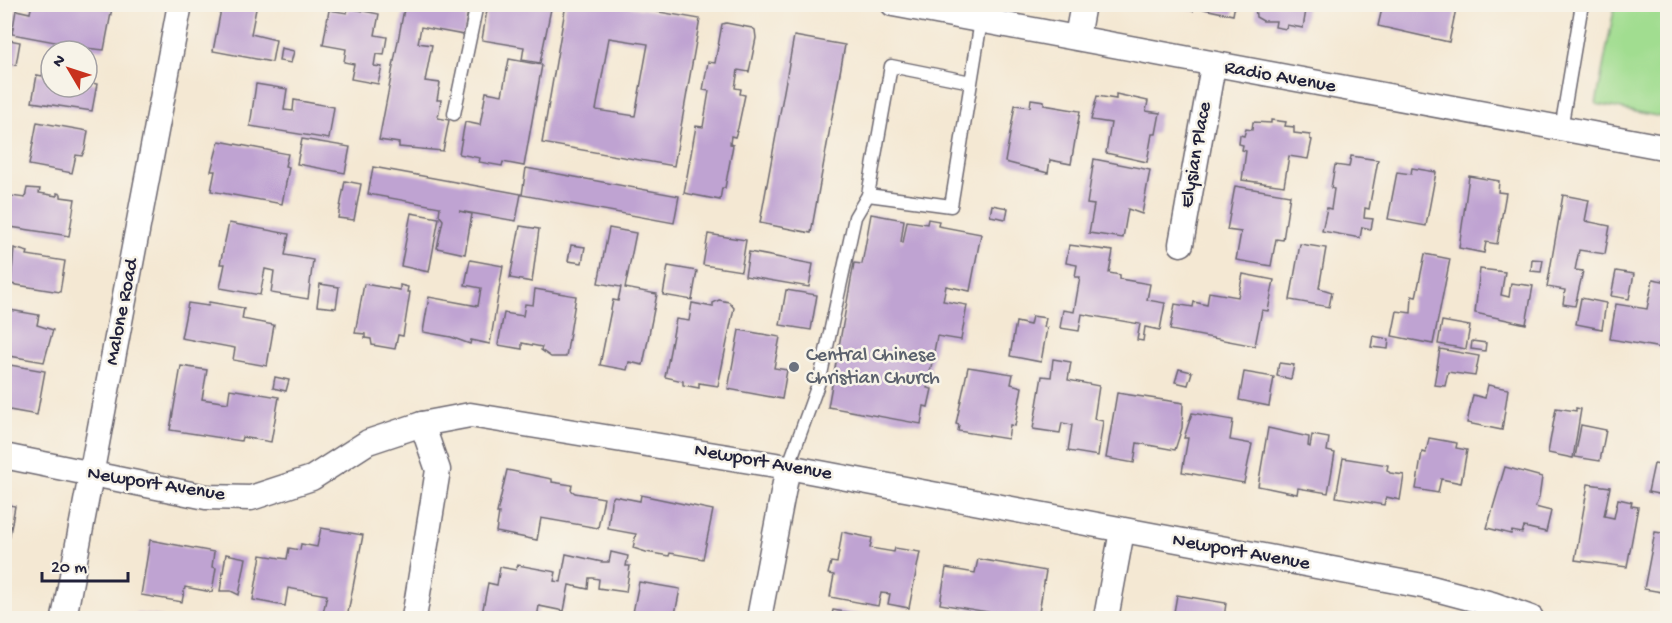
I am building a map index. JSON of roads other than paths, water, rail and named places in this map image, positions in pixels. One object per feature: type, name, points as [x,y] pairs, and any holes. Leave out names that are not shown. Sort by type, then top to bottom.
[{"type":"street","name":"Malone Road","points":[[64,618],[180,4]]},
{"type":"street","name":"Radio Avenue","points":[[893,4],[1077,37],[1213,66],[1668,148]]},
{"type":"street","points":[[1077,37],[1083,4]]},
{"type":"street","name":"Elysian Place","points":[[1181,244],[1213,66]]},
{"type":"street","name":"Newport Avenue","points":[[4,456],[206,497],[251,498],[312,478],[369,442],[422,424],[470,415],[788,466],[1122,531],[1428,587],[1491,611],[1531,618]]},
{"type":"street","points":[[414,618],[438,470],[422,424]]},
{"type":"street","points":[[759,618],[788,466]]},
{"type":"street","points":[[1106,618],[1122,531]]},
{"type":"lane","points":[[453,114],[477,4]]},
{"type":"lane","points":[[1561,129],[1582,4]]},
{"type":"lane","points":[[868,195],[951,206],[981,21]]},
{"type":"lane","points":[[788,466],[820,379],[855,217],[868,195],[891,66],[971,82]]},
{"type":"place","name":"Central Chinese Christian Church","points":[[794,367]]}]
